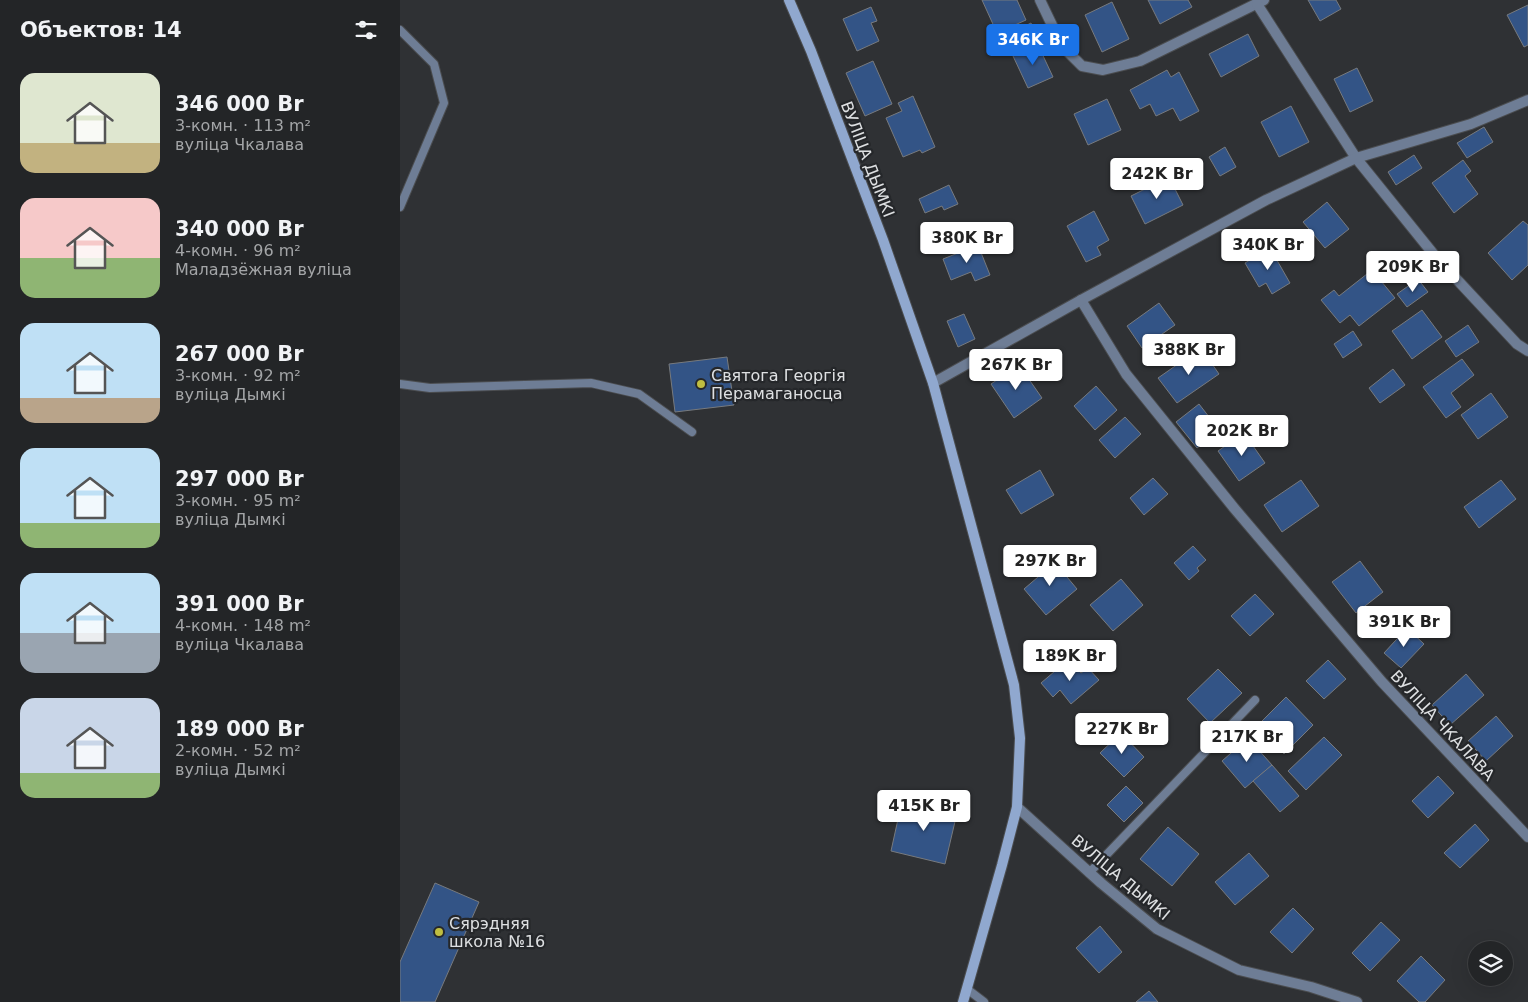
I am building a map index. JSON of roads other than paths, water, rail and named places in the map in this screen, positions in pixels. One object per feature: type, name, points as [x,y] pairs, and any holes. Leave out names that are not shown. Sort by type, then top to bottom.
[{"type":"street","name":"ВУЛІЦА ДЫМКІ","points":[[789,0],[811,51],[883,240],[933,383],[1014,686],[1020,738],[1017,806],[963,1002]]},
{"type":"street","points":[[1040,0],[1062,46],[1082,66],[1103,70],[1140,61],[1261,2],[1356,158],[1435,256],[1517,344],[1528,352]]},
{"type":"street","points":[[933,383],[1266,200],[1356,158],[1471,124],[1528,100]]},
{"type":"street","name":"ВУЛІЦА ЧКАЛАВА","points":[[1082,300],[1126,374],[1234,508],[1382,682],[1528,837]]},
{"type":"street","name":"ВУЛІЦА ДЫМКІ","points":[[1017,806],[1089,873],[1157,929],[1238,970],[1311,987],[1356,1002]]},
{"type":"lane","points":[[400,30],[434,64],[444,103],[400,206]]},
{"type":"lane","points":[[400,384],[430,388],[591,383],[639,394],[692,432]]},
{"type":"lane","points":[[1089,873],[1255,700]]},
{"type":"lane","points":[[967,989],[984,1002]]},
{"type":"place","name":"Святога Георгія Перамаганосца","points":[[701,384]]},
{"type":"place","name":"Сярэдняя школа №16","points":[[439,932]]}]
